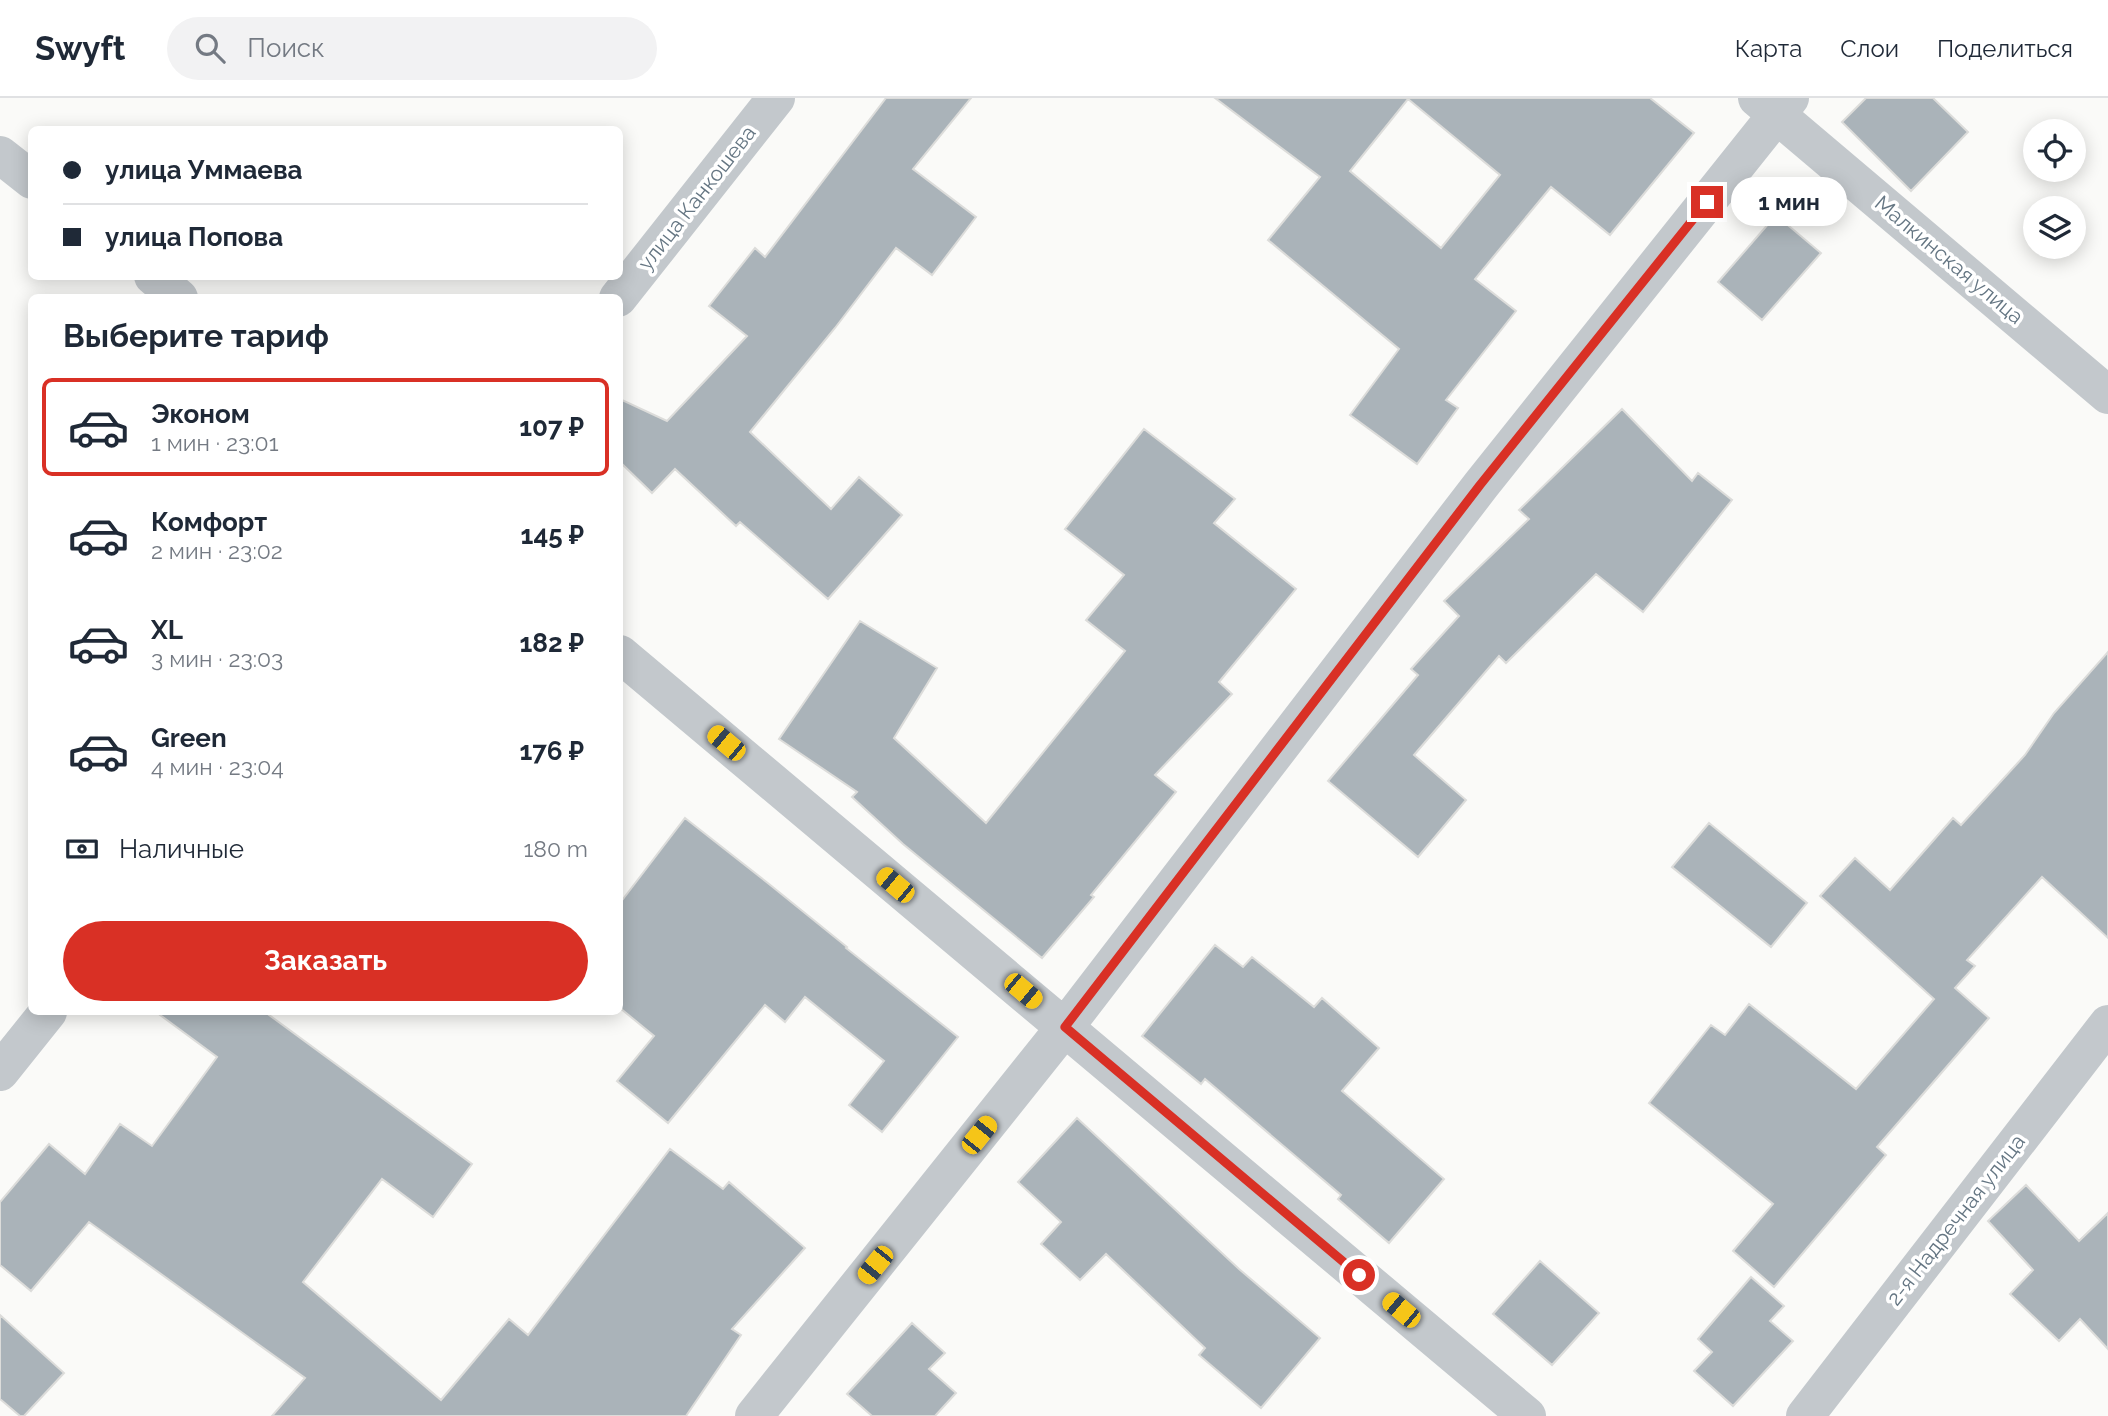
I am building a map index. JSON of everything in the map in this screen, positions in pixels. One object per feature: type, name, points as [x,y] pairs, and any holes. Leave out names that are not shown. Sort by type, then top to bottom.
[{"type":"street","name":"улица Канкошева","points":[[621,294],[776,98]]},
{"type":"street","name":"Малкинская улица","points":[[1775,103],[2108,395]]},
{"type":"street","points":[[754,1416],[1065,1027],[1775,103]]},
{"type":"street","points":[[0,155],[28,177]]},
{"type":"street","points":[[158,280],[175,294]]},
{"type":"street","points":[[623,657],[1527,1416]]},
{"type":"street","points":[[0,1072],[46,1015]]},
{"type":"street","name":"2-я Надречная улица","points":[[1805,1416],[2108,1024]]},
{"type":"building","points":[[886,98],[971,98],[913,169],[976,217],[932,275],[896,248],[750,432],[831,509],[859,477],[902,515],[828,599],[740,522],[736,526],[675,469],[652,493],[623,465],[623,400],[667,421],[747,336],[709,306],[755,248],[765,257]]},
{"type":"building","points":[[1215,98],[1650,98],[1694,133],[1610,235],[1551,187],[1475,279],[1516,311],[1446,400],[1458,408],[1417,464],[1350,415],[1399,349],[1268,240],[1320,177]],"holes":[[[1408,99],[1500,175],[1441,248],[1350,171]]]},
{"type":"building","points":[[1866,98],[1933,98],[1968,132],[1911,191],[1842,122]]},
{"type":"building","points":[[1776,215],[1821,253],[1762,320],[1718,282]]},
{"type":"building","points":[[1622,409],[1692,481],[1698,473],[1732,500],[1643,612],[1596,574],[1506,663],[1499,656],[1414,755],[1466,800],[1418,857],[1328,781],[1418,675],[1411,669],[1459,616],[1444,601],[1529,519],[1519,510]]},
{"type":"building","points":[[1144,429],[1235,499],[1214,523],[1296,589],[1219,682],[1232,694],[1155,775],[1176,792],[1091,895],[1094,897],[1042,958],[903,844],[852,797],[857,792],[779,739],[860,621],[937,668],[894,738],[986,823],[1125,651],[1086,620],[1124,575],[1065,529]]},
{"type":"building","points":[[2108,652],[2108,938],[2042,877],[1967,960],[1975,966],[1955,988],[1989,1018],[1877,1147],[1886,1155],[1774,1287],[1733,1251],[1773,1204],[1649,1103],[1711,1025],[1725,1035],[1749,1004],[1856,1089],[1934,999],[1820,896],[1855,858],[1890,890],[1953,818],[1961,825],[2025,755],[2054,713]]},
{"type":"building","points":[[685,818],[958,1037],[882,1132],[849,1105],[884,1061],[805,997],[785,1022],[765,1005],[668,1123],[617,1081],[654,1036],[623,1010],[623,899]]},
{"type":"building","points":[[1709,823],[1807,903],[1771,947],[1672,867]]},
{"type":"building","points":[[1215,945],[1243,967],[1252,957],[1314,1007],[1322,998],[1379,1048],[1342,1091],[1444,1179],[1389,1243],[1338,1199],[1341,1195],[1205,1079],[1201,1084],[1142,1036]]},
{"type":"building","points":[[160,1015],[269,1015],[472,1164],[433,1217],[382,1179],[303,1282],[441,1400],[509,1319],[528,1335],[670,1149],[723,1189],[729,1182],[805,1248],[732,1329],[741,1335],[686,1416],[272,1416],[305,1378],[89,1222],[31,1291],[0,1265],[0,1202],[49,1144],[85,1174],[120,1124],[152,1146],[217,1057]]},
{"type":"building","points":[[1077,1118],[1239,1269],[1320,1338],[1261,1408],[1199,1355],[1205,1348],[1106,1254],[1080,1280],[1041,1244],[1061,1222],[1018,1182]]},
{"type":"building","points":[[2026,1185],[2079,1241],[2108,1213],[2108,1349],[2080,1319],[2059,1341],[2010,1294],[2033,1270],[1988,1221]]},
{"type":"building","points":[[1540,1261],[1599,1313],[1552,1365],[1493,1314]]},
{"type":"building","points":[[1751,1277],[1784,1306],[1770,1321],[1793,1341],[1733,1406],[1694,1371],[1712,1352],[1698,1339]]},
{"type":"building","points":[[0,1315],[64,1373],[24,1416],[20,1416],[0,1399]]},
{"type":"building","points":[[912,1323],[945,1353],[929,1369],[956,1393],[935,1416],[872,1416],[847,1394]]},
{"type":"route","points":[[1359,1275],[1065,1027],[1480,485],[1707,202]]}]
